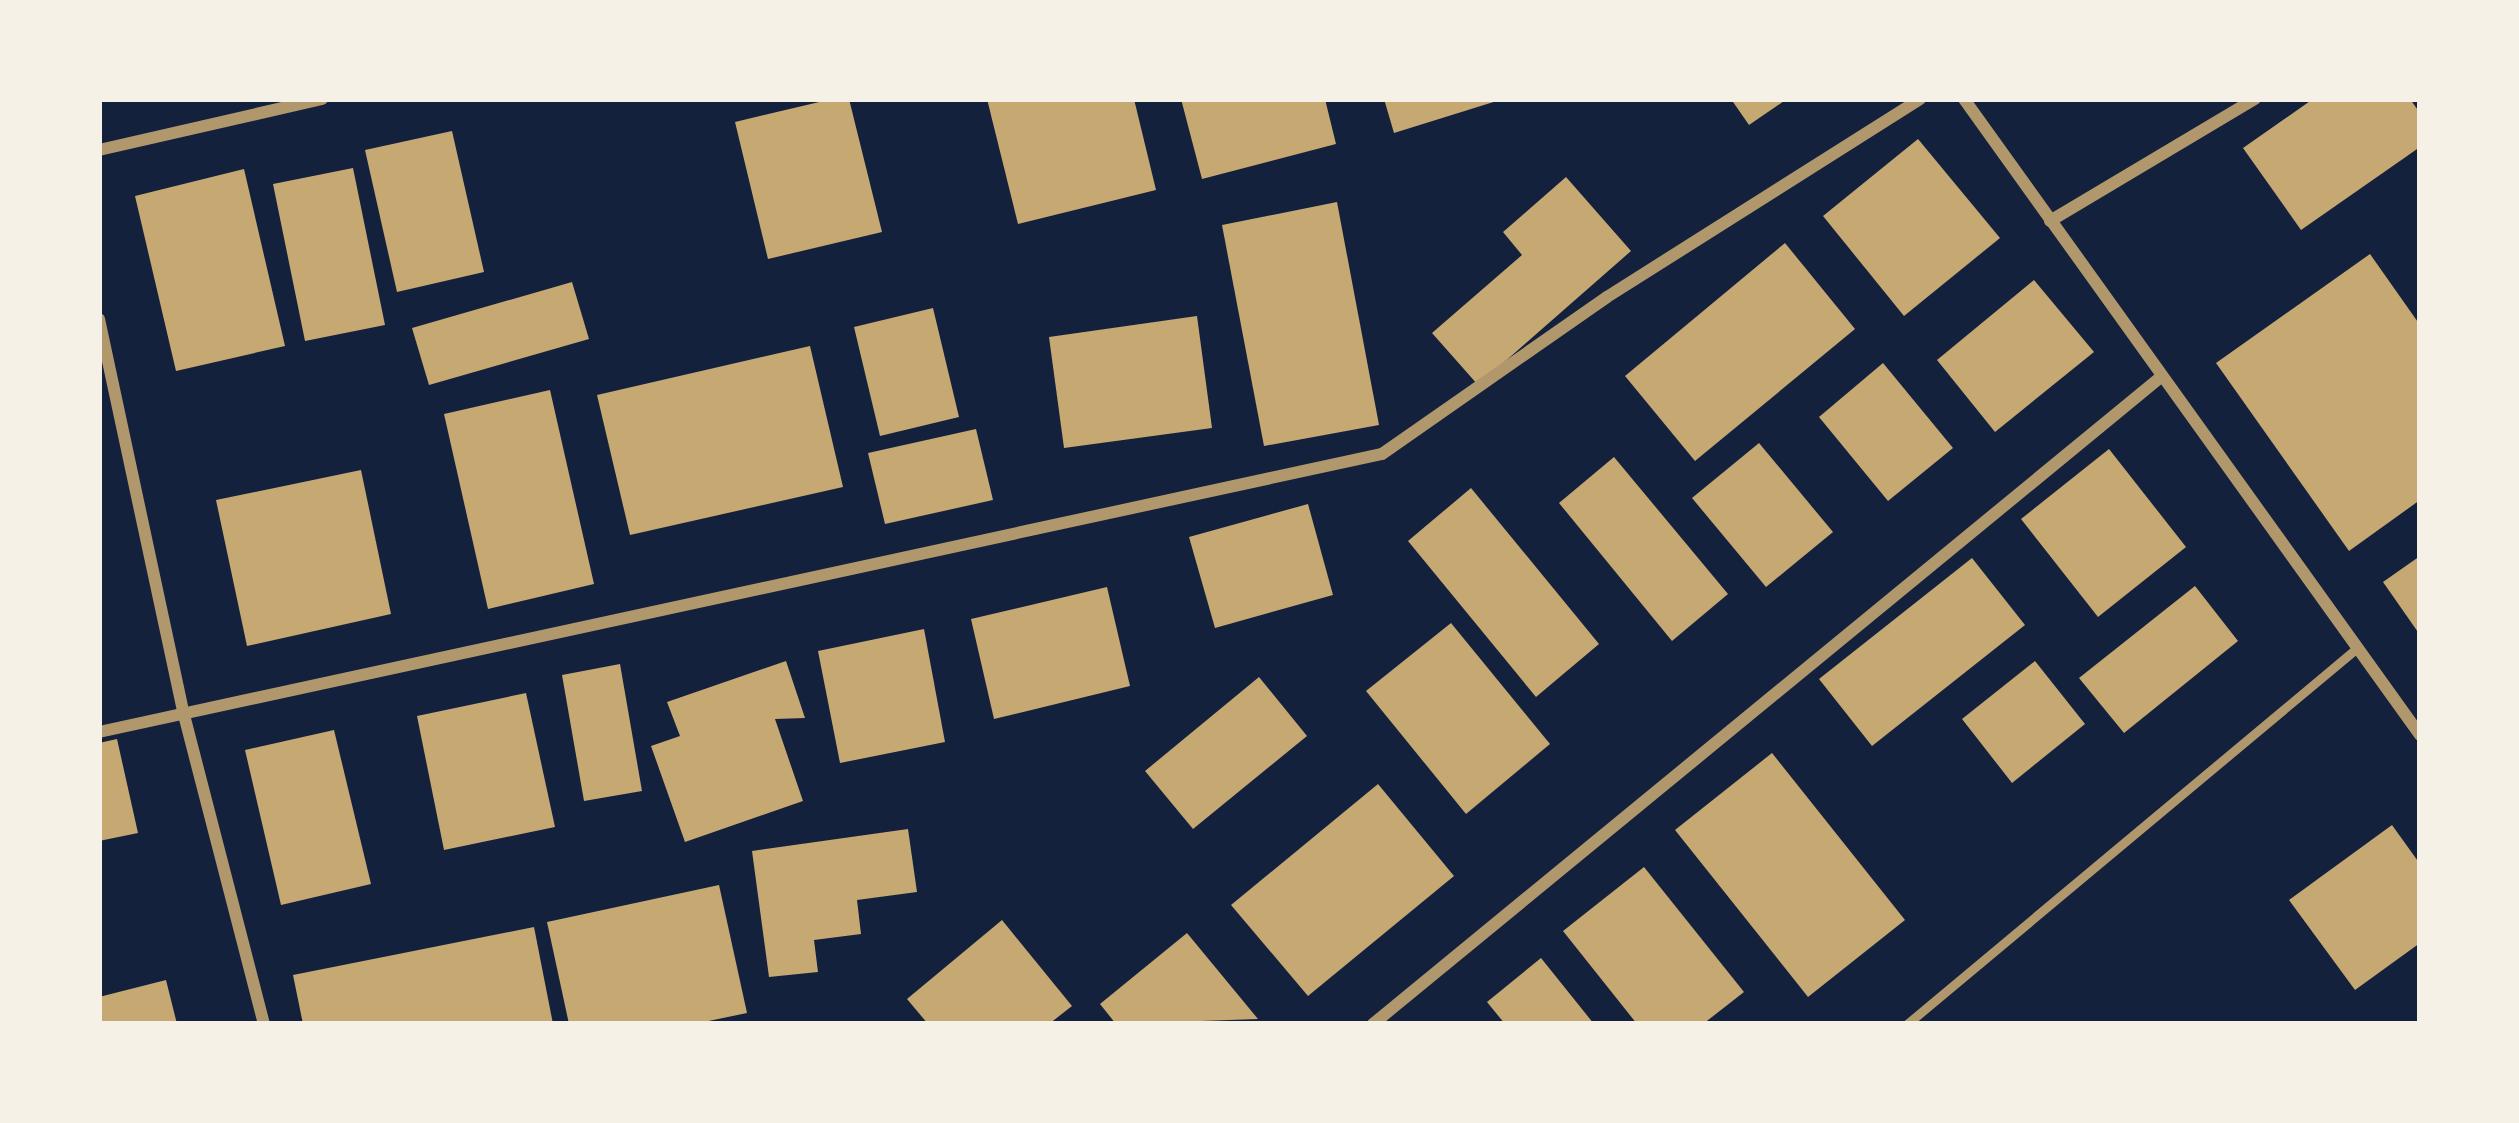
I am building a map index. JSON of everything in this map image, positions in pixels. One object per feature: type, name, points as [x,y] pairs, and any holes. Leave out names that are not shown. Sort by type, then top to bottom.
[{"type":"street","points":[[99,150],[322,99]]},
{"type":"street","points":[[99,732],[1382,454],[1607,297],[1920,99]]},
{"type":"street","points":[[1964,99],[2420,735]]},
{"type":"street","points":[[2050,221],[2255,99]]},
{"type":"street","points":[[99,320],[183,712],[264,1024]]},
{"type":"street","points":[[1372,1024],[2161,377]]},
{"type":"lane","points":[[1907,1024],[2357,648]]},
{"type":"building","points":[[849,99],[882,232],[768,259],[735,122]]},
{"type":"building","points":[[987,99],[1134,99],[1156,190],[1018,224]]},
{"type":"building","points":[[1181,99],[1325,99],[1336,144],[1202,179]]},
{"type":"building","points":[[1384,99],[1500,99],[1500,100],[1394,133]]},
{"type":"building","points":[[1731,99],[1787,99],[1749,125]]},
{"type":"building","points":[[2313,99],[2410,99],[2420,113],[2420,147],[2301,230],[2243,148]]},
{"type":"building","points":[[452,131],[484,272],[397,292],[365,150]]},
{"type":"building","points":[[1918,139],[2000,238],[1904,316],[1823,216]]},
{"type":"building","points":[[353,168],[385,325],[305,341],[273,184]]},
{"type":"building","points":[[244,169],[285,346],[176,371],[135,196]]},
{"type":"building","points":[[1566,177],[1631,251],[1478,385],[1432,333],[1522,255],[1503,232]]},
{"type":"building","points":[[1337,202],[1379,425],[1264,446],[1222,225]]},
{"type":"building","points":[[1785,243],[1855,329],[1695,461],[1625,376]]},
{"type":"building","points":[[2370,254],[2420,325],[2420,500],[2349,551],[2216,363]]},
{"type":"building","points":[[2034,280],[2094,352],[1995,432],[1937,360]]},
{"type":"building","points":[[572,282],[589,339],[429,385],[412,328]]},
{"type":"building","points":[[933,308],[959,417],[880,436],[854,327]]},
{"type":"building","points":[[1197,316],[1212,428],[1064,448],[1049,337]]},
{"type":"building","points":[[810,346],[843,487],[630,535],[597,395]]},
{"type":"building","points":[[1883,363],[1953,448],[1888,501],[1819,417]]},
{"type":"building","points":[[550,390],[594,584],[488,609],[444,414]]},
{"type":"building","points":[[976,429],[993,500],[885,524],[868,453]]},
{"type":"building","points":[[1759,443],[1833,532],[1766,587],[1692,498]]},
{"type":"building","points":[[2109,449],[2186,547],[2098,617],[2021,519]]},
{"type":"building","points":[[1614,457],[1728,594],[1672,641],[1559,503]]},
{"type":"building","points":[[361,470],[391,614],[247,646],[216,500]]},
{"type":"building","points":[[1471,488],[1599,644],[1536,697],[1408,541]]},
{"type":"building","points":[[1308,504],[1333,595],[1215,628],[1189,537]]},
{"type":"building","points":[[2420,556],[2420,635],[2383,582]]},
{"type":"building","points":[[1972,558],[2025,625],[1872,746],[1819,679]]},
{"type":"building","points":[[2195,586],[2238,641],[2124,733],[2079,678]]},
{"type":"building","points":[[1107,587],[1130,686],[994,719],[971,619]]},
{"type":"building","points":[[1451,623],[1550,744],[1466,814],[1366,691]]},
{"type":"building","points":[[924,629],[945,742],[840,763],[818,651]]},
{"type":"building","points":[[786,661],[805,718],[775,719],[803,801],[685,842],[651,746],[680,736],[667,702]]},
{"type":"building","points":[[2035,661],[2085,724],[2012,783],[1962,719]]},
{"type":"building","points":[[620,664],[642,791],[584,801],[562,675]]},
{"type":"building","points":[[1259,677],[1307,736],[1193,829],[1145,771]]},
{"type":"building","points":[[526,693],[555,827],[444,850],[417,716]]},
{"type":"building","points":[[334,730],[371,884],[281,905],[245,750]]},
{"type":"building","points":[[117,739],[138,833],[99,841],[99,743]]},
{"type":"building","points":[[1772,753],[1905,920],[1808,997],[1675,830]]},
{"type":"building","points":[[1378,784],[1454,876],[1308,996],[1231,905]]},
{"type":"building","points":[[2392,825],[2420,864],[2420,943],[2355,990],[2289,900]]},
{"type":"building","points":[[908,829],[917,892],[857,900],[861,934],[814,940],[818,972],[769,977],[752,851]]},
{"type":"building","points":[[1644,867],[1744,992],[1703,1024],[1637,1024],[1563,931]]},
{"type":"building","points":[[719,885],[747,1013],[694,1024],[569,1024],[547,922]]},
{"type":"building","points":[[1002,920],[1072,1006],[1049,1024],[928,1024],[907,999]]},
{"type":"building","points":[[534,927],[553,1024],[303,1024],[293,975]]},
{"type":"building","points":[[1187,933],[1258,1019],[1116,1024],[1100,1004]]},
{"type":"building","points":[[1541,958],[1594,1024],[1505,1024],[1487,1002]]},
{"type":"building","points":[[166,980],[177,1024],[99,1024],[99,997]]}]
